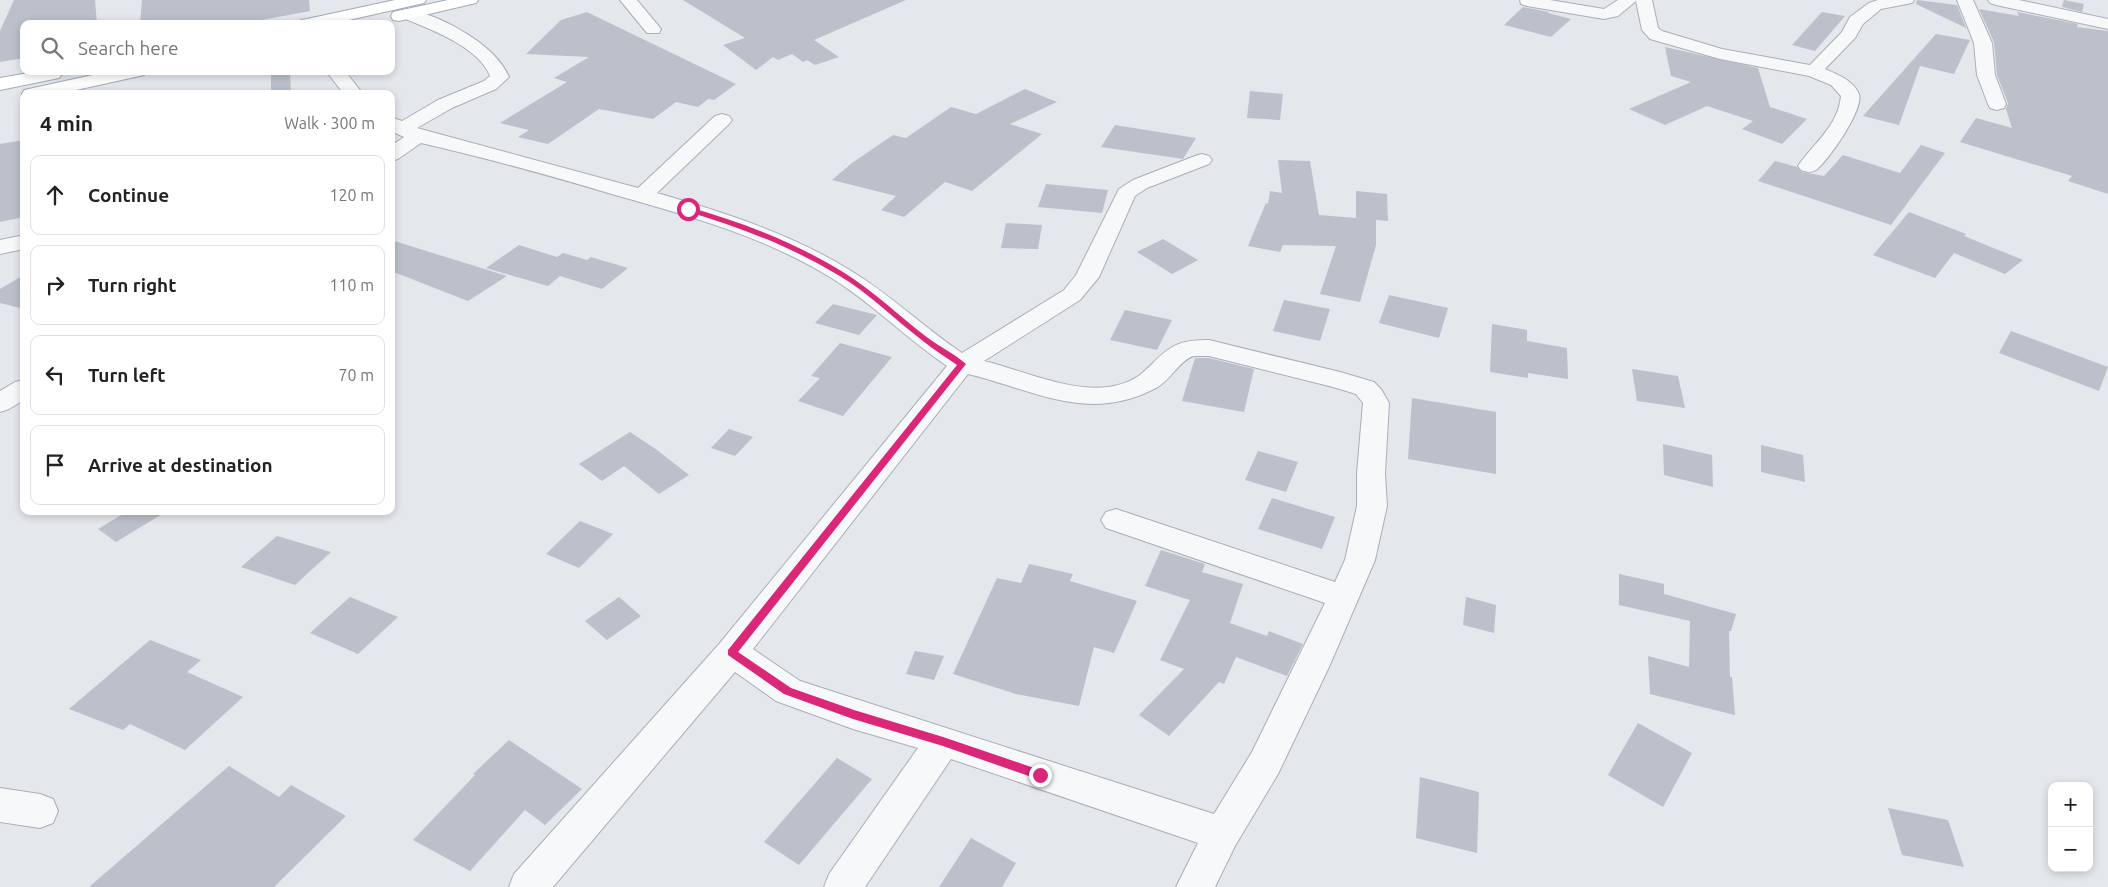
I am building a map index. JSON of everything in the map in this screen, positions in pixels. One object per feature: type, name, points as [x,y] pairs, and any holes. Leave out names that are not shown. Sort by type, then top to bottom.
[{"type":"main road","points":[[333,20],[470,0]]},
{"type":"main road","points":[[377,20],[414,7]]},
{"type":"main road","points":[[0,84],[46,75]]},
{"type":"main road","points":[[51,90],[120,75]]},
{"type":"main road","points":[[0,100],[20,96]]},
{"type":"street","points":[[628,0],[653,29]]},
{"type":"street","points":[[1527,1],[1604,14],[1612,12],[1629,0]]},
{"type":"street","points":[[1644,0],[1650,30],[1656,36],[1720,54],[1814,72],[1837,81],[1850,95],[1850,104],[1836,132],[1808,166]]},
{"type":"street","points":[[1814,72],[1849,34],[1856,21],[1875,6],[1906,0]]},
{"type":"street","points":[[1965,0],[1983,43],[1986,75],[1997,104]]},
{"type":"street","points":[[1996,0],[2100,18]]},
{"type":"street","points":[[395,148],[405,129],[445,104],[490,85],[500,77],[499,69],[475,48],[414,7]]},
{"type":"street","points":[[338,75],[351,90]]},
{"type":"street","points":[[642,196],[722,120]]},
{"type":"street","points":[[405,129],[733,223],[784,244],[841,274],[877,300],[926,340],[962,364],[995,372],[1047,390],[1089,396],[1121,393],[1149,381],[1178,353],[1190,348],[1209,348],[1340,380],[1365,388],[1372,395],[1376,403],[1371,473],[1372,506],[1360,560],[1312,667],[1265,763],[1222,834],[1195,887]]},
{"type":"street","points":[[528,887],[732,652],[962,364],[1072,295],[1087,277],[1126,193],[1140,184],[1202,160]]},
{"type":"street","points":[[0,247],[20,243]]},
{"type":"street","points":[[0,403],[20,390]]},
{"type":"street","points":[[1116,520],[1344,597]]},
{"type":"street","points":[[732,652],[788,691],[853,714],[943,741],[1222,834]]},
{"type":"street","points":[[842,887],[943,741]]},
{"type":"street","points":[[0,805],[40,811]]},
{"type":"building","points":[[14,0],[95,0],[97,20],[20,20],[20,59],[0,62],[0,31]]},
{"type":"building","points":[[142,0],[309,0],[310,11],[262,20],[140,20]]},
{"type":"building","points":[[683,0],[906,0],[814,40],[839,57],[815,65],[807,60],[803,62],[792,54],[778,60],[773,57],[756,70],[723,45],[745,38]]},
{"type":"building","points":[[1917,0],[1957,5],[1966,28],[1916,4]]},
{"type":"building","points":[[2064,0],[2084,4],[2082,12],[2062,7]]},
{"type":"building","points":[[1523,7],[1571,19],[1551,37],[1504,25]]},
{"type":"building","points":[[1979,9],[2019,16],[2017,12],[2078,24],[2077,27],[2108,31],[2108,194],[2068,181],[2072,176],[1960,142],[1976,118],[2012,128],[2006,109],[2008,103],[1997,75],[1994,42]]},
{"type":"building","points":[[587,12],[736,84],[714,100],[708,99],[698,107],[676,102],[653,119],[599,109],[548,144],[518,137],[529,130],[500,123],[567,82],[554,78],[589,57],[526,54],[561,20]]},
{"type":"building","points":[[1822,12],[1845,16],[1815,51],[1792,45]]},
{"type":"building","points":[[1936,34],[1970,40],[1954,74],[1920,66],[1899,125],[1863,116]]},
{"type":"building","points":[[1665,47],[1758,68],[1770,107],[1807,119],[1782,144],[1742,129],[1753,121],[1707,106],[1665,125],[1629,109],[1691,82],[1671,76]]},
{"type":"building","points":[[271,75],[290,75],[291,90],[271,90]]},
{"type":"building","points":[[1025,89],[1057,102],[1010,124],[1042,134],[972,191],[945,182],[904,217],[881,210],[896,196],[832,180],[852,163],[893,135],[906,138],[951,107],[976,114]]},
{"type":"building","points":[[1250,91],[1283,94],[1280,120],[1247,118]]},
{"type":"building","points":[[1115,125],[1196,138],[1183,159],[1101,147]]},
{"type":"building","points":[[20,141],[20,218],[0,222],[0,144]]},
{"type":"building","points":[[1921,145],[1945,153],[1891,225],[1758,181],[1775,161],[1797,167],[1802,172],[1824,176],[1843,155],[1900,173]]},
{"type":"building","points":[[1278,160],[1310,161],[1319,215],[1356,218],[1356,191],[1387,194],[1388,221],[1376,220],[1376,245],[1360,302],[1320,294],[1336,246],[1283,245],[1280,252],[1248,246],[1266,203],[1268,204],[1270,191],[1282,193]]},
{"type":"building","points":[[1046,184],[1108,190],[1102,213],[1038,207]]},
{"type":"building","points":[[1909,212],[1966,234],[1964,236],[2023,260],[2005,274],[1954,253],[1935,278],[1873,255]]},
{"type":"building","points":[[1006,223],[1042,225],[1038,249],[1001,248]]},
{"type":"building","points":[[1163,239],[1198,260],[1172,274],[1137,252]]},
{"type":"building","points":[[395,241],[507,276],[468,301],[395,273]]},
{"type":"building","points":[[519,245],[557,257],[563,253],[587,260],[591,257],[628,268],[602,289],[560,276],[548,286],[486,268]]},
{"type":"building","points":[[20,277],[20,308],[0,303],[0,289]]},
{"type":"building","points":[[1389,295],[1448,308],[1439,338],[1379,323]]},
{"type":"building","points":[[1284,300],[1330,309],[1320,341],[1273,331]]},
{"type":"building","points":[[833,304],[877,315],[859,335],[815,323]]},
{"type":"building","points":[[1125,310],[1172,320],[1157,350],[1110,340]]},
{"type":"building","points":[[1492,324],[1527,330],[1527,341],[1567,348],[1568,379],[1528,373],[1528,378],[1490,372]]},
{"type":"building","points":[[2011,331],[2108,367],[2099,391],[1999,353]]},
{"type":"building","points":[[840,343],[892,357],[843,416],[798,401],[820,378],[811,376]]},
{"type":"building","points":[[1195,358],[1209,358],[1254,369],[1244,412],[1182,401]]},
{"type":"building","points":[[1632,369],[1678,376],[1685,408],[1637,401]]},
{"type":"building","points":[[1412,398],[1496,412],[1496,474],[1408,459]]},
{"type":"building","points":[[729,429],[753,437],[735,456],[711,448]]},
{"type":"building","points":[[630,432],[689,475],[659,494],[624,466],[602,481],[579,464]]},
{"type":"building","points":[[1663,444],[1712,455],[1713,487],[1664,475]]},
{"type":"building","points":[[1761,445],[1803,455],[1805,482],[1761,472]]},
{"type":"building","points":[[1258,451],[1298,462],[1286,492],[1245,480]]},
{"type":"building","points":[[1272,498],[1335,517],[1322,549],[1258,529]]},
{"type":"building","points":[[121,515],[160,515],[116,542],[98,529]]},
{"type":"building","points":[[580,521],[613,534],[579,568],[546,554]]},
{"type":"building","points":[[277,536],[331,552],[295,585],[241,567]]},
{"type":"building","points":[[1161,550],[1205,564],[1202,572],[1243,584],[1230,623],[1267,636],[1269,631],[1303,644],[1287,676],[1236,657],[1224,684],[1219,682],[1169,736],[1139,715],[1184,669],[1160,660],[1190,600],[1145,586]]},
{"type":"building","points":[[1029,564],[1073,574],[1070,581],[1137,601],[1114,653],[1094,647],[1079,706],[1016,694],[953,674],[997,578],[1021,583]]},
{"type":"building","points":[[1619,574],[1664,584],[1664,594],[1736,614],[1731,631],[1729,631],[1730,677],[1732,677],[1735,715],[1650,694],[1648,656],[1689,667],[1690,621],[1619,605]]},
{"type":"building","points":[[350,597],[398,617],[358,654],[310,633]]},
{"type":"building","points":[[619,597],[641,616],[607,640],[585,621]]},
{"type":"building","points":[[1466,597],[1496,605],[1494,633],[1463,625]]},
{"type":"building","points":[[150,640],[201,660],[187,672],[243,697],[185,750],[130,724],[123,730],[69,709]]},
{"type":"building","points":[[915,651],[944,656],[934,680],[906,674]]},
{"type":"building","points":[[1638,723],[1692,753],[1663,807],[1608,775]]},
{"type":"building","points":[[509,740],[582,789],[545,825],[525,810],[470,871],[413,840],[475,775],[473,774]]},
{"type":"building","points":[[837,758],[872,779],[799,865],[764,842]]},
{"type":"building","points":[[229,766],[279,797],[291,785],[346,816],[274,887],[89,887]]},
{"type":"building","points":[[1420,777],[1479,792],[1477,853],[1416,838]]},
{"type":"building","points":[[1888,808],[1948,820],[1964,867],[1902,855]]},
{"type":"building","points":[[971,838],[1016,863],[1002,887],[939,887]]},
{"type":"route","points":[[688,209],[733,223],[784,244],[841,274],[877,300],[926,340],[962,364],[732,652],[788,691],[853,714],[943,741],[1040,775]]}]
